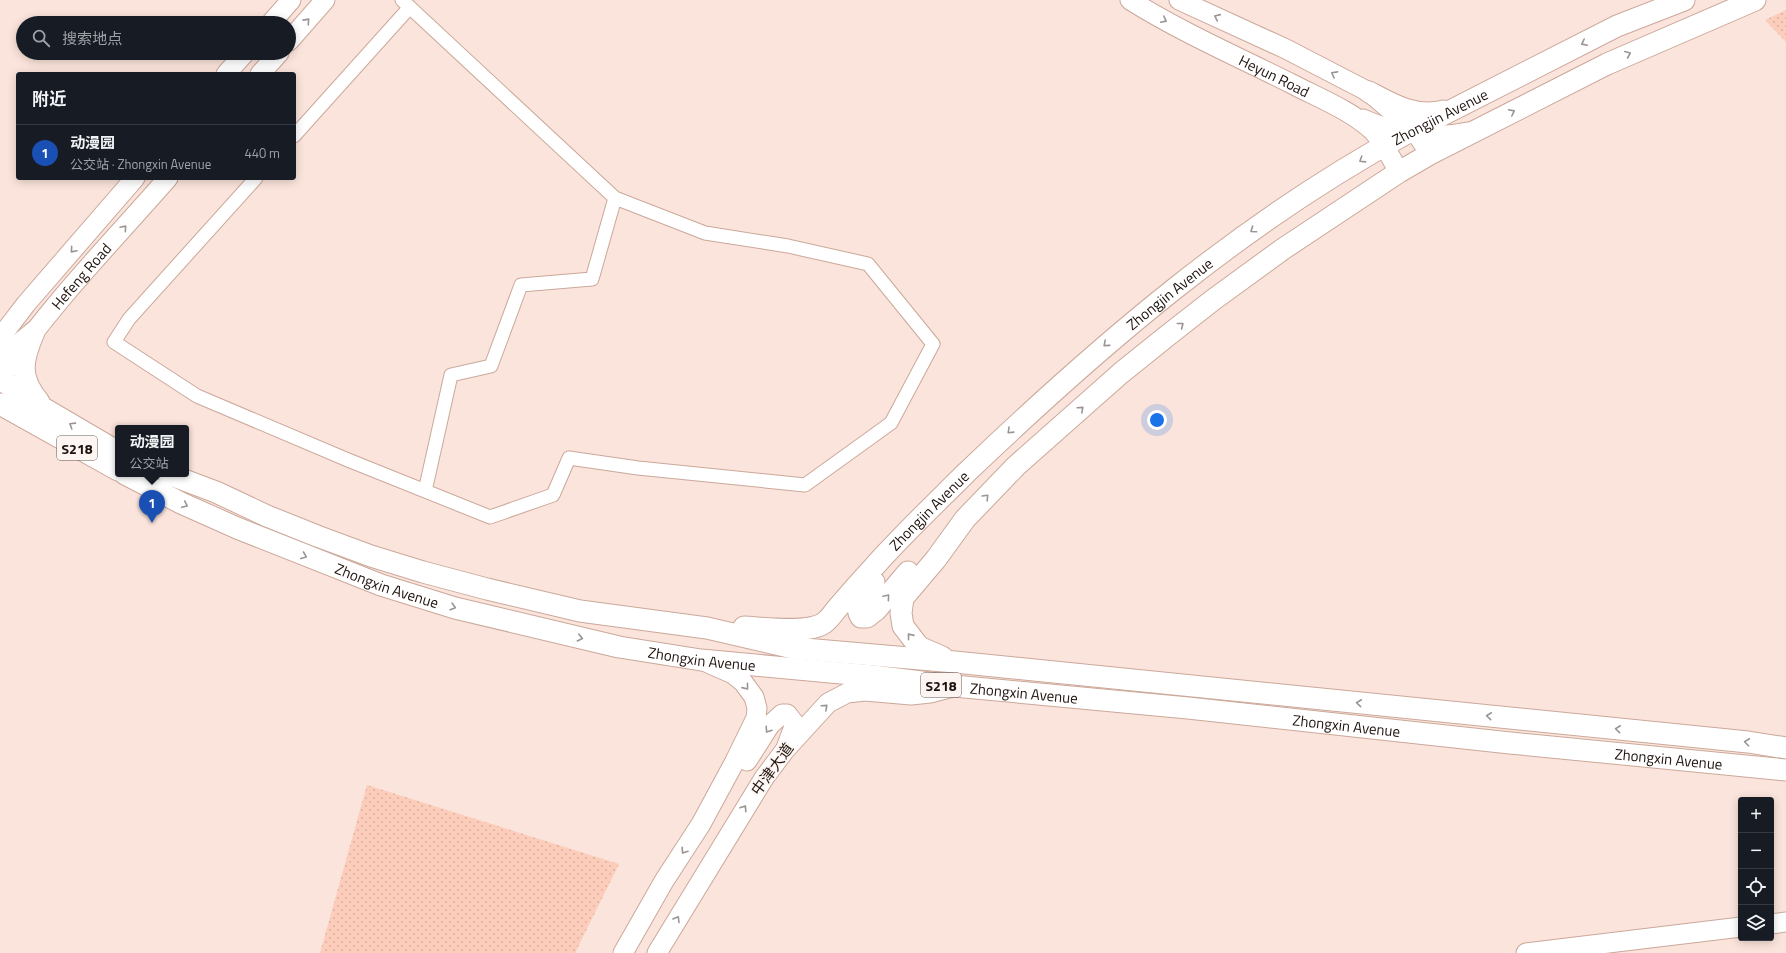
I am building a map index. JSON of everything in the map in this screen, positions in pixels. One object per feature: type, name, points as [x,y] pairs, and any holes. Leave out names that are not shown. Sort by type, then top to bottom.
[{"type":"main road","name":"Zhongjin Avenue","points":[[708,628],[729,626],[803,629],[822,624],[938,500],[1038,404],[1121,331],[1220,254],[1287,207],[1384,146],[1413,133],[1458,107],[1617,26],[1684,0]]},
{"type":"main road","name":"Zhongjin Avenue","points":[[955,662],[919,647],[903,626],[901,613],[903,598],[936,559],[965,519],[1016,466],[1122,373],[1167,336],[1283,249],[1399,172],[1430,154],[1607,64],[1755,0]]},
{"type":"main road","points":[[1368,92],[1400,108],[1413,112],[1440,112],[1458,107]]},
{"type":"main road","points":[[0,370],[34,332]]},
{"type":"main road","points":[[34,332],[25,354],[24,374],[40,417]]},
{"type":"main road","name":"S218","points":[[0,370],[40,417],[115,468]]},
{"type":"main road","name":"S218","points":[[0,404],[40,417],[115,451]]},
{"type":"main road","name":"Zhongxin Avenue","points":[[131,477],[181,503],[236,528],[381,586],[455,608],[549,632],[619,647],[701,660],[873,676],[954,686],[1188,708],[1510,743],[1786,770]]},
{"type":"main road","name":"Zhongxin Avenue","points":[[176,477],[216,492],[267,516],[317,536],[371,556],[423,572],[580,611],[708,628],[793,648],[955,662],[1748,742],[1786,748]]},
{"type":"main road","points":[[938,500],[914,537],[861,599],[858,612],[861,617],[867,617],[876,610],[918,560],[965,519]]},
{"type":"street","points":[[277,16],[291,0]]},
{"type":"street","points":[[296,33],[325,0]]},
{"type":"street","name":"Heyun Road","points":[[1130,0],[1149,12],[1201,39],[1344,110],[1373,132],[1384,146],[1399,172]]},
{"type":"street","name":"Heyun Road","points":[[1179,0],[1286,49],[1368,92],[1413,133],[1430,154]]},
{"type":"street","points":[[254,180],[129,319],[114,342],[197,396],[348,460],[490,517],[552,495],[569,458],[638,468],[804,485],[891,423],[933,344],[868,264],[788,246],[705,233],[615,198],[406,4],[296,134]]},
{"type":"street","points":[[228,72],[238,60]]},
{"type":"street","points":[[262,72],[272,60]]},
{"type":"street","points":[[1344,110],[1367,121],[1413,133],[1456,135],[1477,130]]},
{"type":"street","name":"Hefeng Road","points":[[0,338],[17,315],[133,180]]},
{"type":"street","name":"Hefeng Road","points":[[34,332],[166,180]]},
{"type":"street","points":[[426,491],[451,374],[490,366],[521,286],[592,279],[615,198]]},
{"type":"street","points":[[0,330],[17,315]]},
{"type":"street","points":[[0,370],[8,337],[17,315]]},
{"type":"street","points":[[623,953],[664,882],[701,824],[756,718],[757,708],[754,697],[744,682],[733,674],[701,660]]},
{"type":"street","name":"中津大道","points":[[657,953],[743,810],[785,750],[828,703],[847,693],[865,691],[911,694],[930,693],[954,686]]},
{"type":"street","points":[[701,824],[729,787],[770,725],[782,714],[787,714],[794,724],[785,750]]},
{"type":"street","points":[[1774,924],[1786,922]]},
{"type":"street","points":[[1526,953],[1738,927]]},
{"type":"shaded area","points":[[1786,10],[1786,42],[1765,20]]},
{"type":"shaded area","points":[[367,785],[619,864],[575,953],[320,953]]},
{"type":"place","name":"动漫园","points":[[152,523]]}]
